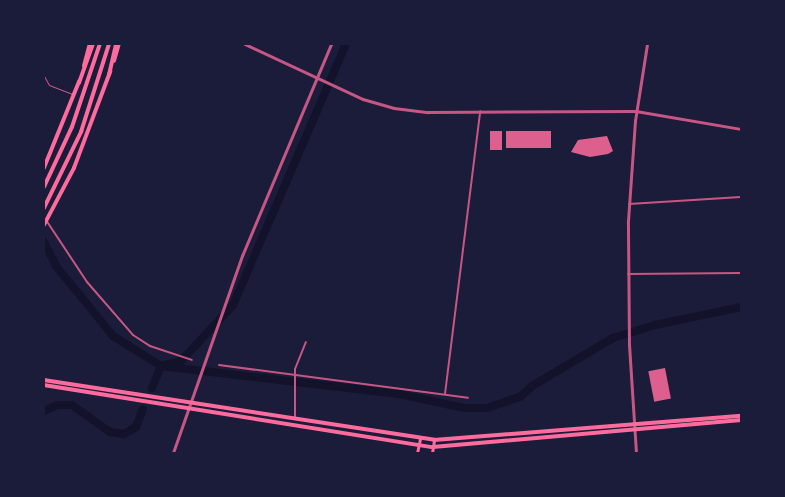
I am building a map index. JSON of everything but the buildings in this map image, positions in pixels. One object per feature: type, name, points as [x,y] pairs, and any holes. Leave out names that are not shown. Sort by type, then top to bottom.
[{"type":"main road","points":[[79,83],[90,44]]},
{"type":"main road","points":[[44,168],[79,83],[93,44]]},
{"type":"main road","points":[[44,187],[72,127],[100,44]]},
{"type":"main road","points":[[44,208],[81,132],[109,44]]},
{"type":"main road","points":[[108,75],[116,44]]},
{"type":"main road","points":[[44,225],[74,168],[119,44]]},
{"type":"main road","points":[[44,380],[192,404],[434,440],[741,416]]},
{"type":"main road","points":[[44,385],[192,404],[418,446],[433,446],[635,425],[741,420]]},
{"type":"main road","points":[[417,453],[420,439]]},
{"type":"main road","points":[[432,453],[434,440]]},
{"type":"street","points":[[245,44],[334,86],[394,108],[480,111],[636,111],[741,129]]},
{"type":"street","points":[[173,453],[192,404],[228,294],[331,44]]},
{"type":"street","points":[[636,453],[628,323],[629,204],[636,111],[647,44]]},
{"type":"street","points":[[445,394],[480,111]]},
{"type":"street","points":[[629,204],[741,197]]},
{"type":"street","points":[[46,220],[87,282],[133,335],[178,356],[192,360]]},
{"type":"street","points":[[628,274],[741,273]]},
{"type":"street","points":[[295,419],[295,375],[306,342]]},
{"type":"street","points":[[219,365],[468,398]]},
{"type":"lane","points":[[44,76],[49,85],[74,95]]},
{"type":"waterway","points":[[165,365],[181,361],[233,305],[346,44]]},
{"type":"waterway","points":[[44,242],[56,266],[113,336],[161,366],[399,394],[464,408],[487,408],[521,396],[532,386],[613,338],[655,325],[741,307]]},
{"type":"waterway","points":[[152,388],[161,366]]},
{"type":"waterway","points":[[44,411],[57,405],[72,405],[110,432],[124,434],[136,427],[143,409]]}]
